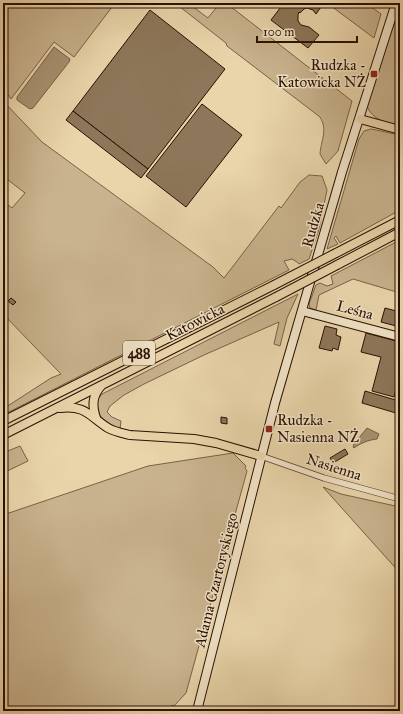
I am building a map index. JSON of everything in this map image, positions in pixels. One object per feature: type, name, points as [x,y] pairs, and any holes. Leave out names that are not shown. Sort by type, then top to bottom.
[{"type":"main road","points":[[360,119],[400,130]]},
{"type":"main road","points":[[361,240],[400,215]]},
{"type":"main road","name":"Katowicka","points":[[3,422],[400,220]]},
{"type":"main road","name":"Katowicka","points":[[3,435],[276,297],[400,232]]},
{"type":"main road","points":[[96,418],[93,408],[94,399],[96,391],[102,384]]},
{"type":"main road","points":[[55,408],[77,408],[96,418],[110,429],[120,433],[194,439],[216,443],[261,456]]},
{"type":"street","name":"Rudzka","points":[[261,456],[342,172],[396,3]]},
{"type":"street","name":"Leśna","points":[[302,311],[400,337]]},
{"type":"street","name":"Nasienna","points":[[261,456],[324,478],[400,499]]},
{"type":"street","name":"Adama Czartoryskiego","points":[[197,711],[261,456]]},
{"type":"shaded area","points":[[3,3],[106,3],[112,7],[74,57],[54,42],[11,99],[3,87]]},
{"type":"shaded area","points":[[175,3],[188,3],[208,18],[220,3],[226,3],[352,101],[338,151],[326,164],[320,154],[324,126],[320,117],[227,46],[226,43]]},
{"type":"shaded area","points":[[327,3],[366,3],[381,14],[374,38]]},
{"type":"shaded area","points":[[396,22],[400,22],[400,127],[376,118],[369,111],[367,106],[393,26]]},
{"type":"shaded area","points":[[54,47],[70,59],[69,62],[33,108],[30,109],[17,100],[17,97]]},
{"type":"shaded area","points":[[3,101],[42,142],[213,267],[224,278],[279,206],[281,208],[300,182],[309,175],[322,176],[327,190],[319,229],[309,259],[299,264],[292,259],[284,261],[289,270],[3,415],[3,409],[51,378],[61,374],[3,314],[3,201],[12,208],[25,193],[3,176]]},
{"type":"shaded area","points":[[371,129],[400,135],[400,210],[340,243],[336,236],[334,238],[338,244],[327,249],[359,139],[364,131]]},
{"type":"shaded area","points":[[400,240],[400,293],[353,279],[319,295],[316,310],[310,308],[309,304],[316,285],[320,283],[327,286],[333,284],[331,276]]},
{"type":"shaded area","points":[[298,294],[287,318],[280,346],[274,344],[279,322],[204,355],[144,384],[124,395],[110,406],[107,412],[112,417],[121,421],[120,429],[104,420],[97,411],[96,406],[102,394]]},
{"type":"shaded area","points":[[367,428],[379,434],[377,439],[365,442],[354,448],[354,444]]},
{"type":"shaded area","points":[[20,446],[28,461],[3,473],[3,453]]},
{"type":"shaded area","points":[[233,453],[246,466],[245,468],[247,471],[186,693],[174,706],[172,705],[170,711],[3,711],[3,515],[148,466]]},
{"type":"shaded area","points":[[323,487],[341,494],[400,507],[400,573]]},
{"type":"building","points":[[284,3],[291,6],[294,3],[316,3],[321,7],[316,14],[313,10],[307,8],[300,13],[299,12],[298,15],[298,21],[301,25],[309,27],[319,35],[308,48],[271,20]]},
{"type":"building","points":[[150,10],[225,69],[148,169],[73,111]]},
{"type":"building","points":[[202,104],[242,135],[186,207],[146,176]]},
{"type":"building","points":[[73,111],[148,169],[141,178],[66,120]]},
{"type":"building","points":[[11,298],[16,302],[13,305],[8,301]]},
{"type":"building","points":[[385,308],[400,312],[400,327],[381,322]]},
{"type":"building","points":[[325,326],[337,329],[336,335],[341,337],[338,350],[333,348],[332,351],[319,348]]},
{"type":"building","points":[[366,333],[400,342],[400,373],[394,397],[372,391],[381,357],[361,352]]},
{"type":"building","points":[[365,391],[399,401],[396,413],[362,403]]},
{"type":"building","points":[[221,417],[227,418],[227,424],[221,423]]},
{"type":"building","points":[[345,449],[348,454],[333,463],[330,458]]},
{"type":"place","name":"Rudzka - Katowicka NŻ","points":[[374,74]]},
{"type":"place","name":"Rudzka - Nasienna NŻ","points":[[269,429]]}]
